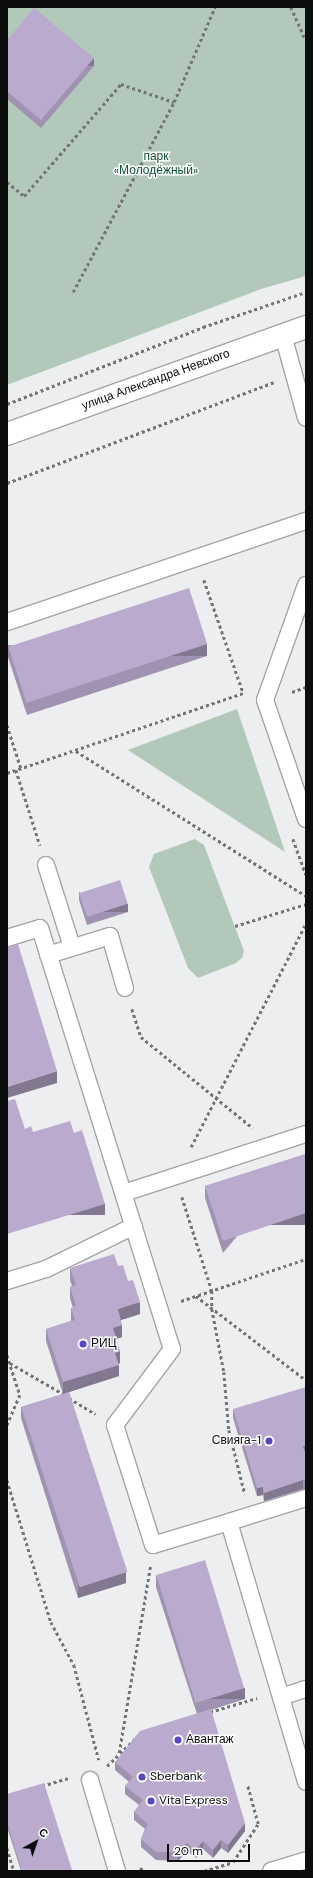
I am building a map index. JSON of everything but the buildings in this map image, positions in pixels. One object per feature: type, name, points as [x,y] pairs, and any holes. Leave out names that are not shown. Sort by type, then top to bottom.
[{"type":"street","name":"улица Александра Невского","points":[[7,434],[306,327]]},
{"type":"lane","points":[[283,335],[306,418]]},
{"type":"lane","points":[[7,622],[306,521]]},
{"type":"lane","points":[[306,585],[265,700],[306,819]]},
{"type":"lane","points":[[46,865],[72,947]]},
{"type":"lane","points":[[7,938],[40,928],[172,1349],[115,1425],[153,1545],[306,1498]]},
{"type":"lane","points":[[48,955],[110,936],[126,988]]},
{"type":"lane","points":[[124,1193],[306,1134]]},
{"type":"lane","points":[[7,1281],[46,1269],[134,1226]]},
{"type":"lane","points":[[229,1522],[306,1782]]},
{"type":"lane","points":[[280,1694],[306,1689]]},
{"type":"lane","points":[[98,1773],[117,1871]]},
{"type":"lane","points":[[271,1871],[306,1860]]},
{"type":"path","points":[[73,292],[174,102],[215,7]]},
{"type":"path","points":[[291,7],[306,40]]},
{"type":"path","points":[[7,182],[24,196],[121,84],[174,102]]},
{"type":"path","points":[[7,404],[203,327],[306,292]]},
{"type":"path","points":[[7,483],[294,374]]},
{"type":"path","points":[[7,772],[243,693]]},
{"type":"path","points":[[7,725],[21,768]]},
{"type":"path","points":[[76,750],[306,896]]},
{"type":"path","points":[[16,770],[46,865]]},
{"type":"path","points":[[235,926],[306,904]]},
{"type":"path","points":[[176,1176],[217,1099],[306,923]]},
{"type":"path","points":[[126,988],[141,1037],[273,1144]]},
{"type":"path","points":[[181,1192],[212,1291],[212,1308],[224,1372],[229,1430],[250,1515]]},
{"type":"path","points":[[159,1308],[306,1259]]},
{"type":"path","points":[[196,1296],[306,1380]]},
{"type":"path","points":[[7,1355],[20,1395],[7,1426]]},
{"type":"path","points":[[10,1363],[115,1425]]},
{"type":"path","points":[[301,1376],[306,1374]]},
{"type":"path","points":[[7,1480],[51,1622],[74,1665],[98,1773]]},
{"type":"path","points":[[119,1753],[153,1545]]},
{"type":"path","points":[[204,1714],[280,1694]]},
{"type":"path","points":[[98,1773],[136,1735],[144,1732]]},
{"type":"path","points":[[36,1788],[72,1777]]},
{"type":"path","points":[[204,1871],[233,1862],[258,1824],[247,1784]]},
{"type":"path","points":[[7,1848],[14,1871]]},
{"type":"green space","name":"парк «Молодёжный»","points":[[7,7],[306,7],[306,276],[261,289],[7,385]]},
{"type":"green space","points":[[237,709],[285,852],[128,750]]},
{"type":"green space","points":[[195,839],[204,845],[244,951],[242,958],[236,963],[198,978],[188,968],[149,867],[154,854]]},
{"type":"place","name":"РИЦ","points":[[83,1344]]},
{"type":"place","name":"Свияга-1","points":[[269,1441]]},
{"type":"place","name":"Авантаж","points":[[178,1740]]},
{"type":"place","name":"Sberbank","points":[[142,1777]]},
{"type":"place","name":"Vita Express","points":[[151,1801]]}]
